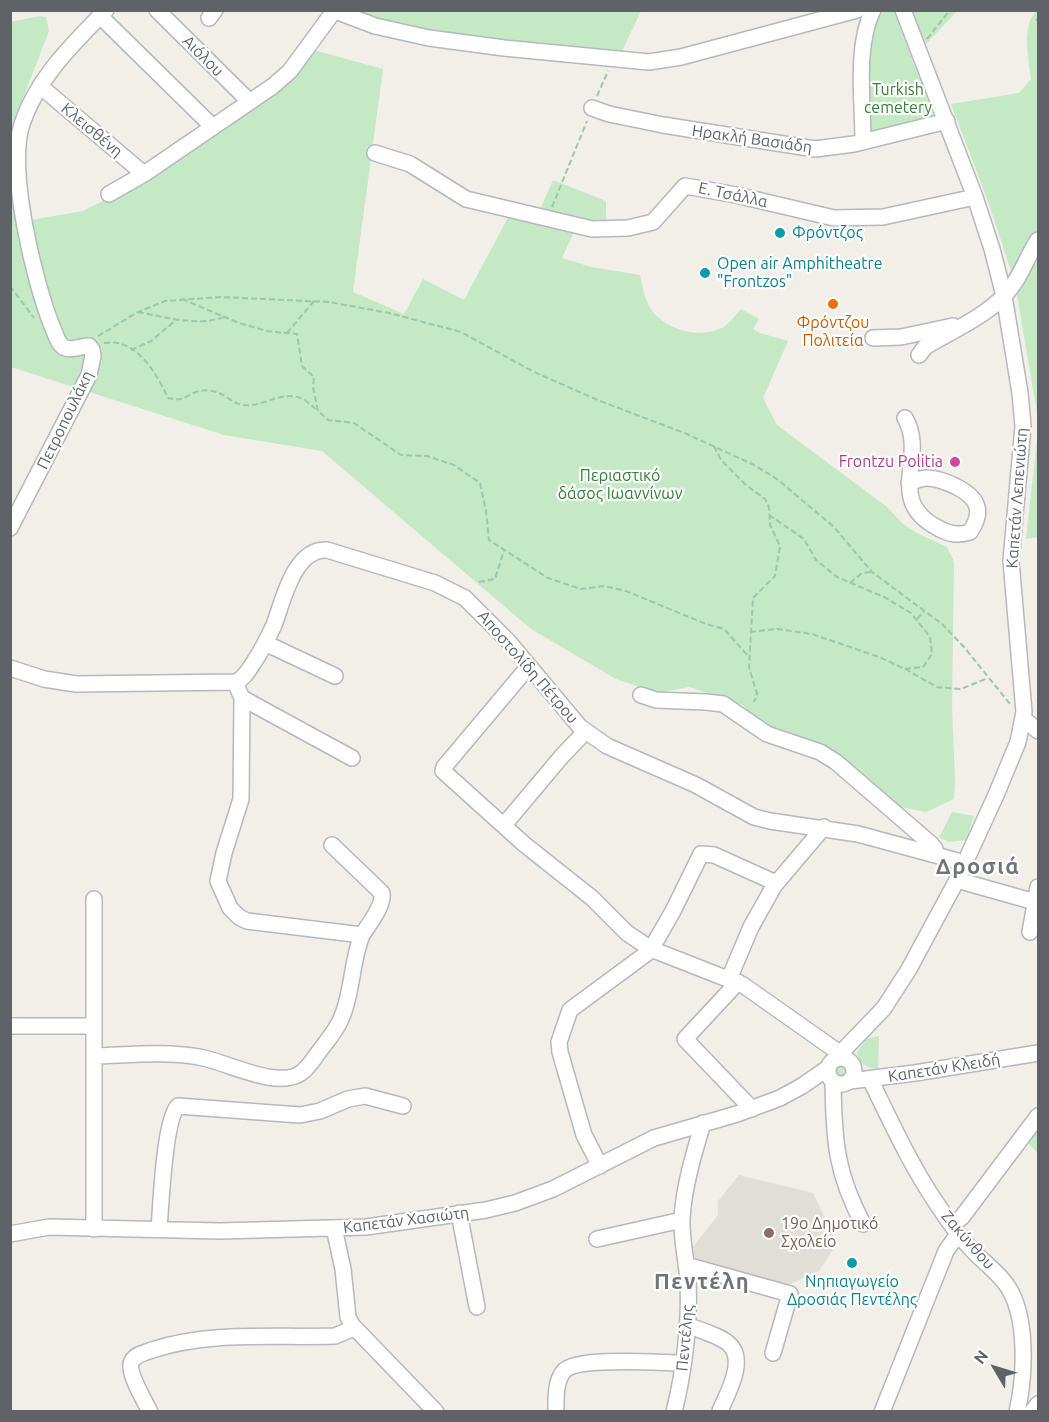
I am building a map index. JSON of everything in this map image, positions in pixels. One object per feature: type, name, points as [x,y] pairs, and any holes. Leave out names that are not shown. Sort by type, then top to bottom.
[{"type":"street","name":"Αιόλου","points":[[157,10],[250,102]]},
{"type":"street","points":[[109,194],[144,174],[273,86],[290,71],[333,11],[402,34],[643,62],[662,61],[857,10]]},
{"type":"street","points":[[864,141],[862,43],[873,10]]},
{"type":"street","name":"Καπετάν Λεπενιώτη","points":[[842,1067],[896,991],[957,880],[1011,760],[1024,719],[1024,697],[1011,561],[1023,426],[1020,393],[1004,296],[975,197],[903,10]]},
{"type":"street","points":[[103,13],[213,127]]},
{"type":"street","name":"Πετροπουλάκη","points":[[10,528],[77,400],[89,375],[93,360],[90,347],[66,348],[58,340],[38,283],[24,220],[19,171],[19,136],[27,109],[40,86],[58,61],[103,13]]},
{"type":"street","name":"Κλεισθένη","points":[[40,86],[144,174]]},
{"type":"street","name":"Ηρακλή Βασιάδη","points":[[592,108],[647,122],[794,147],[822,148],[864,141],[947,121]]},
{"type":"street","name":"Ε. Τσάλλα","points":[[375,153],[410,164],[466,199],[592,229],[640,226],[656,220],[685,186],[736,195],[816,216],[842,219],[883,217],[975,197]]},
{"type":"street","points":[[919,355],[925,347],[968,322],[1004,296],[1020,274],[1038,240]]},
{"type":"street","points":[[873,338],[901,337],[968,322]]},
{"type":"street","points":[[905,418],[913,436],[909,483],[911,500],[926,520],[950,533],[970,532],[975,524],[978,510],[968,493],[933,478],[918,479],[909,483]]},
{"type":"street","name":"Αποστολίδη Πέτρου","points":[[235,682],[244,677],[266,643],[294,572],[310,555],[323,549],[429,581],[458,593],[471,602],[530,666],[585,732],[607,746],[696,785],[754,817],[866,836],[965,863]]},
{"type":"street","points":[[266,643],[335,676]]},
{"type":"street","points":[[530,666],[443,771],[592,898],[622,928],[651,949],[733,980],[771,1003],[842,1067],[835,1133],[840,1168],[847,1193],[863,1224]]},
{"type":"street","points":[[10,668],[44,679],[76,684],[235,682],[243,698],[241,799],[218,872],[218,881],[224,899],[235,914],[246,921],[362,935]]},
{"type":"street","points":[[641,694],[656,700],[723,704],[767,734],[820,752],[836,762],[931,843],[935,849],[935,855]]},
{"type":"street","points":[[243,698],[352,758]]},
{"type":"street","points":[[1024,719],[1038,731]]},
{"type":"street","points":[[504,825],[585,732]]},
{"type":"street","points":[[752,1109],[685,1039],[733,980],[758,913],[776,883],[824,828]]},
{"type":"street","points":[[94,1056],[185,1055],[206,1058],[273,1077],[287,1078],[296,1076],[304,1070],[341,1019],[350,988],[356,951],[383,897],[382,893],[332,845]]},
{"type":"street","points":[[600,1166],[584,1135],[559,1047],[562,1029],[571,1008],[643,958],[651,949],[701,854],[714,855],[776,883]]},
{"type":"street","points":[[957,880],[1037,895],[1030,932]]},
{"type":"street","points":[[94,899],[94,1229]]},
{"type":"street","points":[[10,1026],[94,1026]]},
{"type":"street","name":"Καπετάν Κλειδή","points":[[842,1067],[870,1079],[1037,1057]]},
{"type":"street","name":"Καπετάν Χασιώτη","points":[[10,1234],[49,1227],[220,1231],[366,1227],[500,1207],[534,1196],[654,1138],[752,1109],[780,1098],[842,1067]]},
{"type":"street","name":"Ζακύνθου","points":[[870,1079],[905,1151],[930,1194],[955,1229],[1006,1284],[1014,1302],[1022,1332],[1023,1346],[1023,1380],[1017,1412]]},
{"type":"street","points":[[159,1229],[168,1138],[172,1113],[178,1106],[300,1115],[320,1111],[348,1099],[365,1096],[403,1106]]},
{"type":"street","points":[[882,1412],[955,1229],[1038,1116]]},
{"type":"street","name":"Πεντέλης","points":[[674,1412],[687,1325],[688,1288],[682,1220],[689,1176],[703,1123]]},
{"type":"street","points":[[459,1213],[477,1307]]},
{"type":"street","points":[[597,1239],[682,1220]]},
{"type":"street","points":[[334,1228],[343,1269],[348,1317],[354,1328],[436,1412]]},
{"type":"street","points":[[686,1265],[790,1294],[773,1353]]},
{"type":"street","points":[[687,1325],[728,1343],[736,1355],[736,1367],[720,1411]]},
{"type":"street","points":[[150,1412],[130,1371],[132,1361],[137,1355],[175,1343],[198,1339],[335,1336],[354,1328]]},
{"type":"street","points":[[556,1412],[560,1379],[566,1369],[574,1364],[591,1362],[683,1363]]},
{"type":"street","points":[[1032,1412],[1038,1404]]},
{"type":"path","points":[[925,41],[950,10]]},
{"type":"path","points":[[547,218],[613,59]]},
{"type":"path","points":[[749,657],[724,629],[706,624],[626,591],[604,586],[581,589],[548,578],[504,550],[489,540],[480,483],[454,465],[427,456],[402,455],[354,423],[328,420],[302,399],[281,397],[242,405],[222,393],[200,391],[180,400],[168,398],[158,376],[137,353],[118,342],[101,343],[96,337],[160,302],[180,298],[229,297],[315,300],[389,313],[461,332],[534,372],[714,446],[777,479],[834,527],[872,572],[950,632],[1024,719]]},
{"type":"path","points":[[180,298],[267,331],[297,334],[302,366],[314,377],[313,387],[318,411]]},
{"type":"path","points":[[287,333],[315,300]]},
{"type":"path","points":[[138,312],[177,319],[216,320],[226,317]]},
{"type":"path","points":[[131,350],[151,341],[177,319]]},
{"type":"path","points":[[714,446],[721,460],[746,485],[765,499],[769,507],[770,525],[780,546],[775,576],[753,598],[749,668],[757,694],[754,702]]},
{"type":"path","points":[[770,515],[804,539],[816,560],[837,577],[884,597],[917,619],[930,637],[932,654],[923,667],[905,669]]},
{"type":"path","points":[[479,582],[495,579],[504,550]]},
{"type":"path","points":[[850,583],[862,573],[872,572]]},
{"type":"path","points":[[917,619],[924,610]]},
{"type":"path","points":[[750,632],[777,629],[812,634],[879,657],[938,687],[961,689],[988,678]]},
{"type":"shaded area","name":"19ο Δημοτικό Σχολείο","points":[[739,1175],[813,1193],[826,1220],[830,1221],[836,1245],[819,1271],[788,1285],[765,1283],[695,1262],[693,1247],[718,1215],[718,1201]]},
{"type":"green space","points":[[347,11],[641,11],[622,51],[501,41],[393,25]]},
{"type":"green space","name":"Turkish cemetery","points":[[884,11],[894,11],[934,118],[871,134],[869,38],[875,21]]},
{"type":"green space","points":[[912,11],[957,11],[926,44]]},
{"type":"green space","points":[[1038,11],[1038,419],[1015,283],[989,204],[951,104],[1019,93],[1031,79],[1027,34],[1031,18]]},
{"type":"green space","points":[[40,16],[46,17],[49,31],[17,114],[11,147],[11,22]]},
{"type":"green space","name":"Περιαστικό δάσος Ιωαννίνων","points":[[310,49],[383,69],[353,292],[404,314],[423,279],[464,300],[511,212],[536,219],[553,180],[606,201],[606,222],[579,221],[562,258],[591,267],[640,275],[647,302],[652,311],[667,324],[676,328],[696,333],[716,330],[725,326],[741,309],[759,319],[753,329],[788,341],[763,398],[777,425],[887,507],[903,524],[947,547],[954,562],[952,706],[954,799],[926,812],[896,806],[829,748],[821,743],[768,730],[758,724],[743,705],[689,687],[657,693],[616,679],[531,629],[322,451],[224,435],[11,367],[10,150],[19,222],[83,211],[130,187]]},
{"type":"green space","points":[[1038,431],[1038,537],[1026,539]]},
{"type":"green space","points":[[952,812],[974,816],[966,840],[950,842],[939,838]]},
{"type":"green space","points":[[879,1036],[878,1069],[874,1069],[861,1062],[857,1052],[867,1039]]},
{"type":"green space","points":[[842,1062],[848,1065],[851,1071],[848,1077],[842,1080],[836,1077],[833,1071],[836,1065]]},
{"type":"green space","points":[[1038,1121],[1038,1153],[1023,1138]]},
{"type":"place","name":"Φρόντζος","points":[[780,233]]},
{"type":"place","name":"Open air Amphitheatre \"Frontzos\"","points":[[705,273]]},
{"type":"place","name":"Φρόντζου Πολιτεία","points":[[833,304]]},
{"type":"place","name":"Frontzu Politia","points":[[955,462]]},
{"type":"place","name":"19ο Δημοτικό Σχολείο","points":[[769,1233]]},
{"type":"place","name":"Νηπιαγωγείο Δροσιάς Πεντέλης","points":[[852,1263]]},
{"type":"district","name":"Δροσιά","points":[[978,867]]},
{"type":"district","name":"Πεντέλη","points":[[702,1282]]}]
